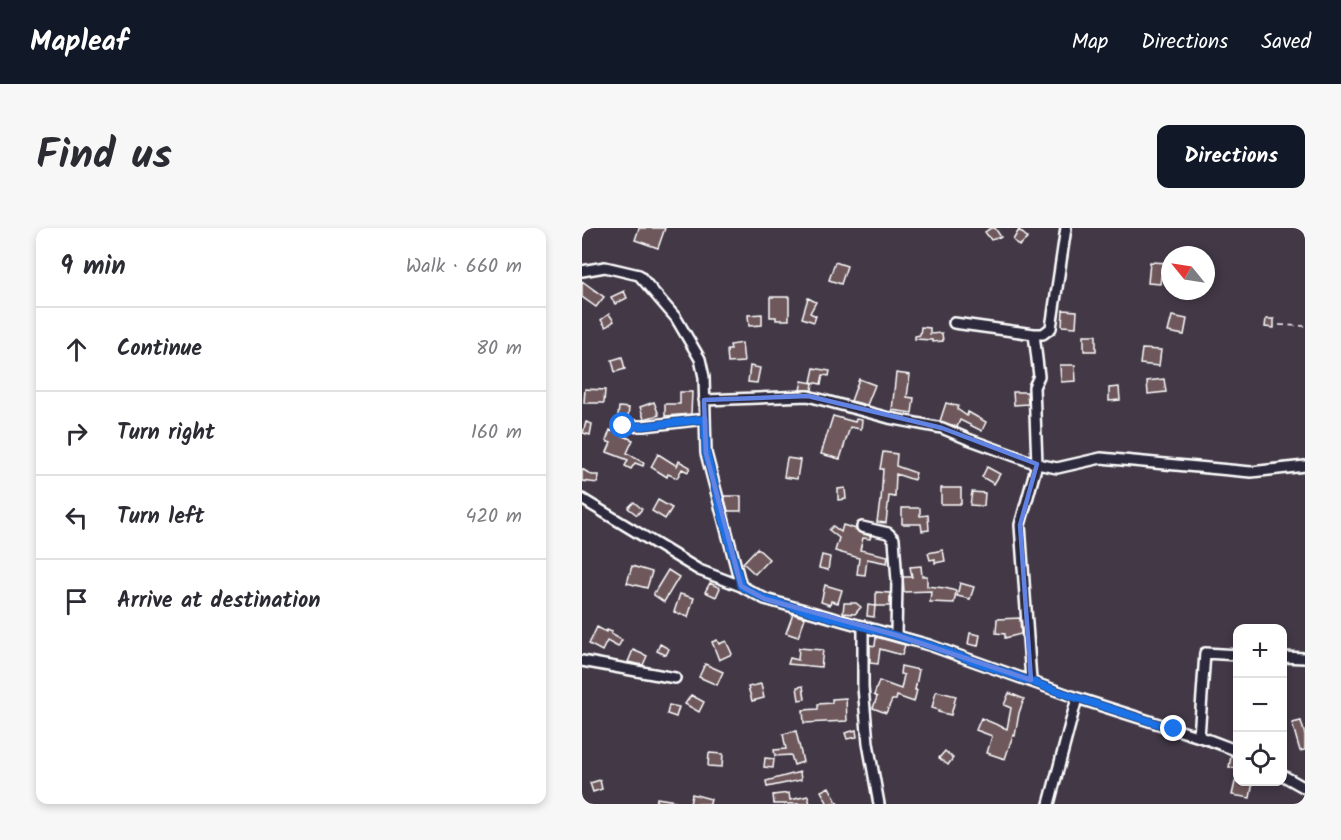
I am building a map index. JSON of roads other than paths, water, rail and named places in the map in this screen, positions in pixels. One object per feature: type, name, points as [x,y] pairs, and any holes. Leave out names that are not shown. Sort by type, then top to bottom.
[{"type":"street","points":[[954,323],[1034,334],[1043,334],[1051,328],[1066,228]]},
{"type":"street","points":[[582,271],[605,267],[639,275],[676,318],[700,359],[704,377],[706,453],[741,586]]},
{"type":"street","points":[[1031,680],[1020,525],[1037,464],[1034,387],[1039,376],[1034,334]]},
{"type":"street","points":[[704,400],[808,396],[889,418],[942,428],[1037,464],[1057,468],[1101,458],[1251,472],[1305,466]]},
{"type":"street","points":[[623,426],[705,419]]},
{"type":"street","points":[[582,499],[699,570],[741,586],[765,599],[896,634],[1077,698],[1233,749]]},
{"type":"street","points":[[862,527],[888,533],[894,539],[897,581],[896,634]]},
{"type":"street","points":[[862,626],[863,687],[868,743],[879,804]]},
{"type":"street","points":[[1199,737],[1205,653],[1233,655]]},
{"type":"street","points":[[1287,657],[1305,658]]},
{"type":"street","points":[[582,661],[675,678]]},
{"type":"street","points":[[1049,804],[1077,698]]},
{"type":"street","points":[[1287,778],[1305,788]]}]
